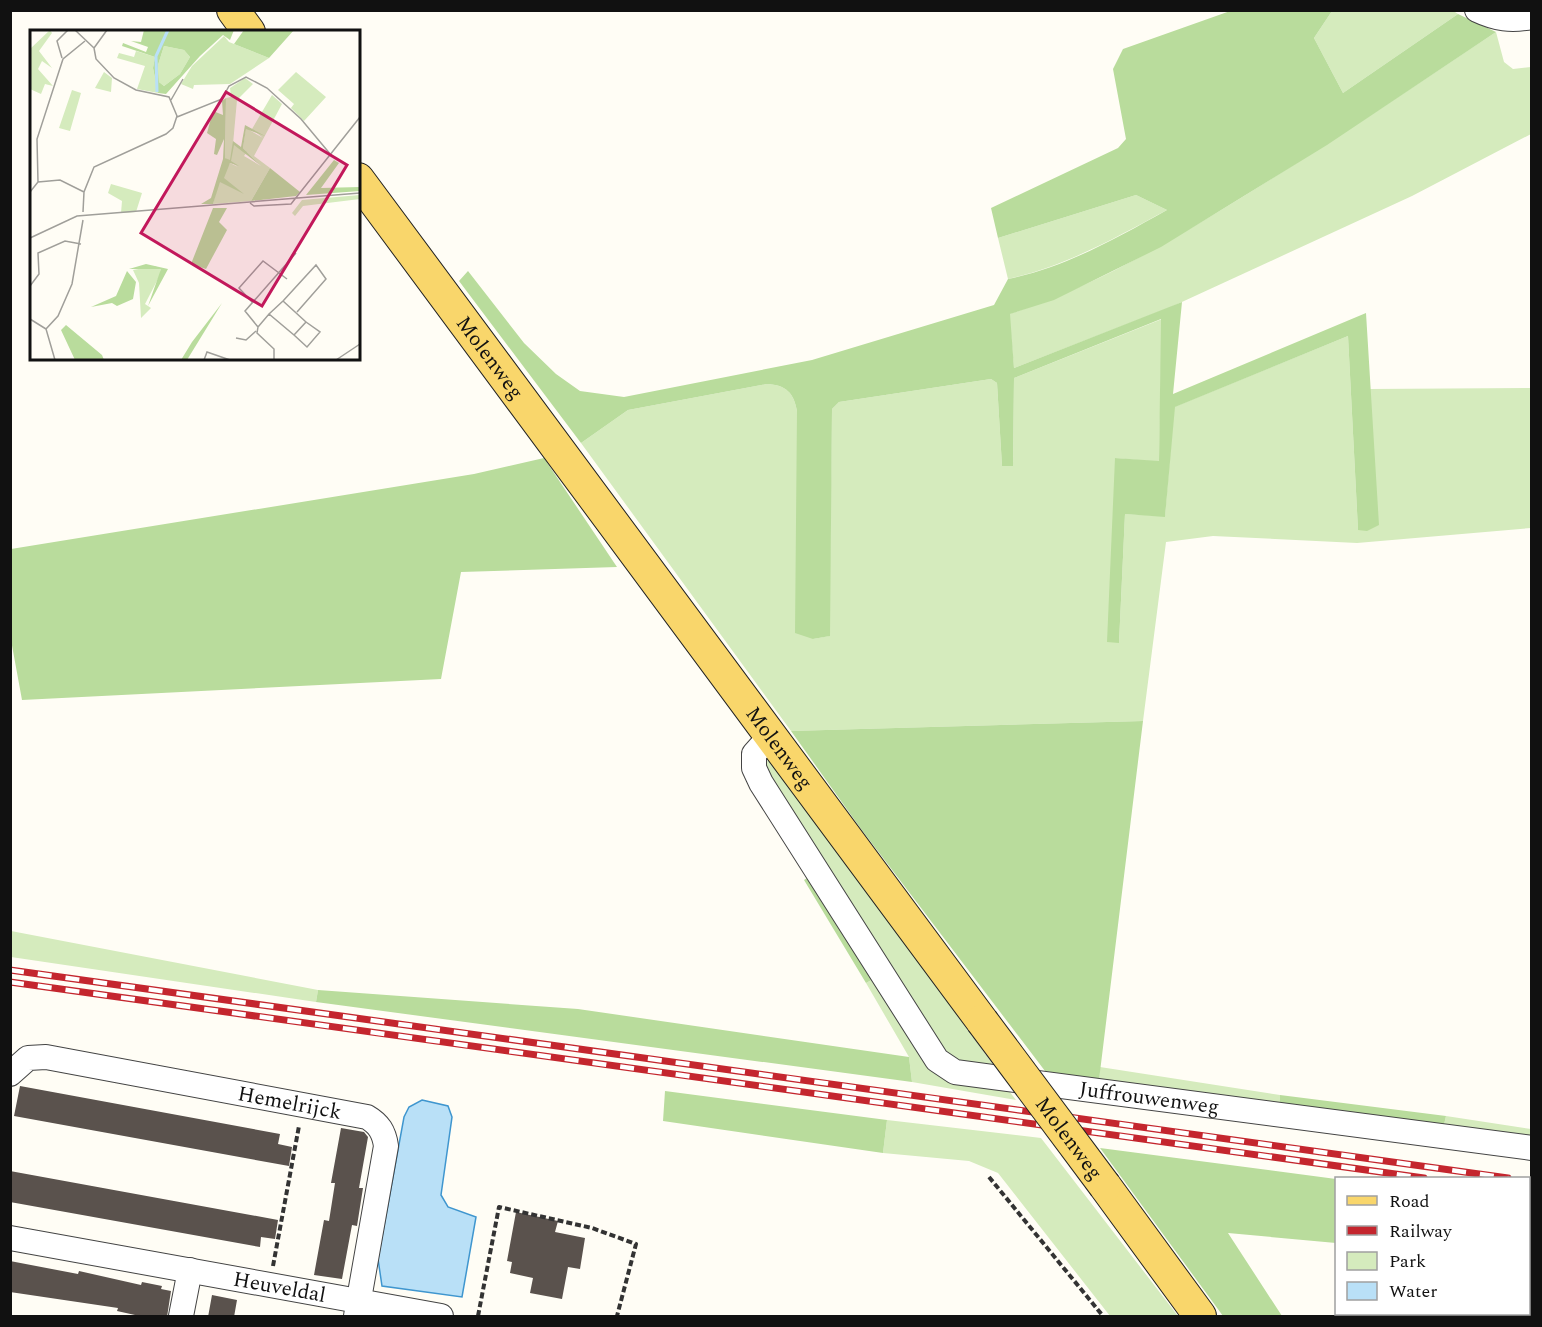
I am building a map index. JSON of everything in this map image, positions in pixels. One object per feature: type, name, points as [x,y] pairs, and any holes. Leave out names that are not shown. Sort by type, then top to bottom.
[{"type":"main road","points":[[233,10],[248,30]]},
{"type":"main road","name":"Molenweg","points":[[360,182],[1200,1317]]},
{"type":"street","points":[[1477,10],[1494,18],[1513,20],[1532,17]]},
{"type":"street","name":"Juffrouwenweg","points":[[771,735],[754,754],[757,777],[937,1060],[955,1072],[1532,1148]]},
{"type":"street","name":"Hemelrijck","points":[[10,1074],[27,1058],[46,1057],[367,1116],[378,1125],[385,1138],[386,1146],[358,1309]]},
{"type":"street","name":"Heuveldal","points":[[10,1238],[270,1285],[358,1309],[441,1317]]},
{"type":"street","points":[[181,1317],[190,1270]]},
{"type":"path","points":[[270,1285],[303,1104]]},
{"type":"path","points":[[989,1177],[1103,1317]]},
{"type":"path","points":[[477,1317],[499,1207],[592,1228],[636,1244],[617,1317]]},
{"type":"green space","points":[[1233,10],[1332,11],[1314,38],[1343,93],[1458,14],[1496,32],[1327,145],[1161,247],[1054,300],[1010,314],[1014,368],[1182,302],[1173,394],[1366,313],[1379,525],[1367,531],[1358,530],[1348,336],[1175,407],[1165,517],[1125,514],[1119,643],[1107,642],[1115,458],[1159,461],[1161,319],[1014,378],[1013,466],[1002,466],[997,383],[991,379],[839,402],[832,409],[830,636],[813,639],[795,633],[797,411],[794,399],[788,391],[779,386],[767,384],[628,410],[581,443],[459,281],[468,271],[524,343],[556,374],[580,391],[624,397],[812,360],[994,305],[1008,279],[1070,260],[1167,210],[1136,195],[998,238],[991,208],[1118,148],[1126,139],[1113,69],[1123,49]]},
{"type":"green space","points":[[1452,10],[1458,14],[1343,93],[1314,38],[1332,11]]},
{"type":"green space","points":[[1496,32],[1504,62],[1513,69],[1531,67],[1531,134],[1412,196],[1171,307],[1014,368],[1009,314],[1101,277],[1188,230],[1308,156]]},
{"type":"green space","points":[[1136,195],[1167,210],[1070,259],[1008,279],[998,238]]},
{"type":"green space","points":[[1162,319],[1159,462],[1115,458],[1119,643],[1125,514],[1165,516],[1174,407],[1348,336],[1358,530],[1378,525],[1368,389],[1531,388],[1531,528],[1357,543],[1213,536],[1166,542],[1143,721],[791,731],[581,443],[628,410],[767,384],[779,386],[788,391],[794,399],[797,411],[813,639],[829,636],[832,409],[839,402],[991,379],[997,383],[1002,466],[1013,466],[1014,378]]},
{"type":"green space","points":[[544,458],[617,567],[461,572],[441,679],[22,700],[11,640],[11,549],[474,474]]},
{"type":"green space","points":[[1143,721],[1099,1080],[1045,1071],[861,829],[791,731]]},
{"type":"green space","points":[[768,760],[773,762],[994,1066],[947,1059],[764,767]]},
{"type":"green space","points":[[813,874],[877,977],[866,983],[804,880]]},
{"type":"green space","points":[[11,931],[318,990],[316,1002],[11,957]]},
{"type":"green space","points":[[877,977],[925,1056],[1006,1087],[1016,1100],[912,1082],[909,1057],[866,983]]},
{"type":"green space","points":[[318,990],[578,1009],[909,1057],[912,1082],[316,1002]]},
{"type":"green space","points":[[1100,1067],[1280,1095],[1279,1108],[1099,1080]]},
{"type":"green space","points":[[665,1091],[887,1120],[883,1153],[663,1121]]},
{"type":"green space","points":[[1280,1095],[1446,1116],[1443,1129],[1279,1108]]},
{"type":"green space","points":[[1446,1116],[1531,1129],[1531,1141],[1443,1129]]},
{"type":"green space","points":[[887,1120],[1041,1138],[1178,1316],[1110,1316],[998,1173],[969,1161],[883,1153]]},
{"type":"green space","points":[[1100,1148],[1335,1179],[1335,1243],[1228,1233],[1282,1316],[1223,1316]]},
{"type":"water","points":[[422,1100],[448,1106],[452,1117],[441,1195],[448,1207],[476,1217],[462,1297],[382,1286],[378,1259],[404,1117],[409,1107]]},
{"type":"building","points":[[20,1086],[280,1134],[278,1144],[292,1147],[289,1166],[14,1116]]},
{"type":"building","points":[[341,1128],[364,1132],[368,1137],[359,1188],[363,1188],[357,1226],[352,1225],[342,1279],[314,1275],[324,1220],[329,1221],[335,1183],[331,1183]]},
{"type":"building","points":[[10,1171],[278,1220],[275,1239],[261,1237],[260,1247],[10,1202]]},
{"type":"building","points":[[516,1212],[558,1221],[555,1232],[585,1238],[580,1269],[568,1267],[562,1299],[530,1293],[533,1278],[510,1273],[512,1262],[507,1261]]},
{"type":"building","points":[[10,1261],[78,1274],[79,1271],[141,1285],[142,1282],[162,1286],[161,1289],[171,1291],[167,1317],[144,1317],[117,1311],[118,1308],[10,1292]]},
{"type":"building","points":[[212,1295],[237,1300],[234,1317],[208,1317]]},
{"type":"railway","points":[[10,970],[1501,1177]]},
{"type":"railway","points":[[10,982],[1417,1177]]}]
